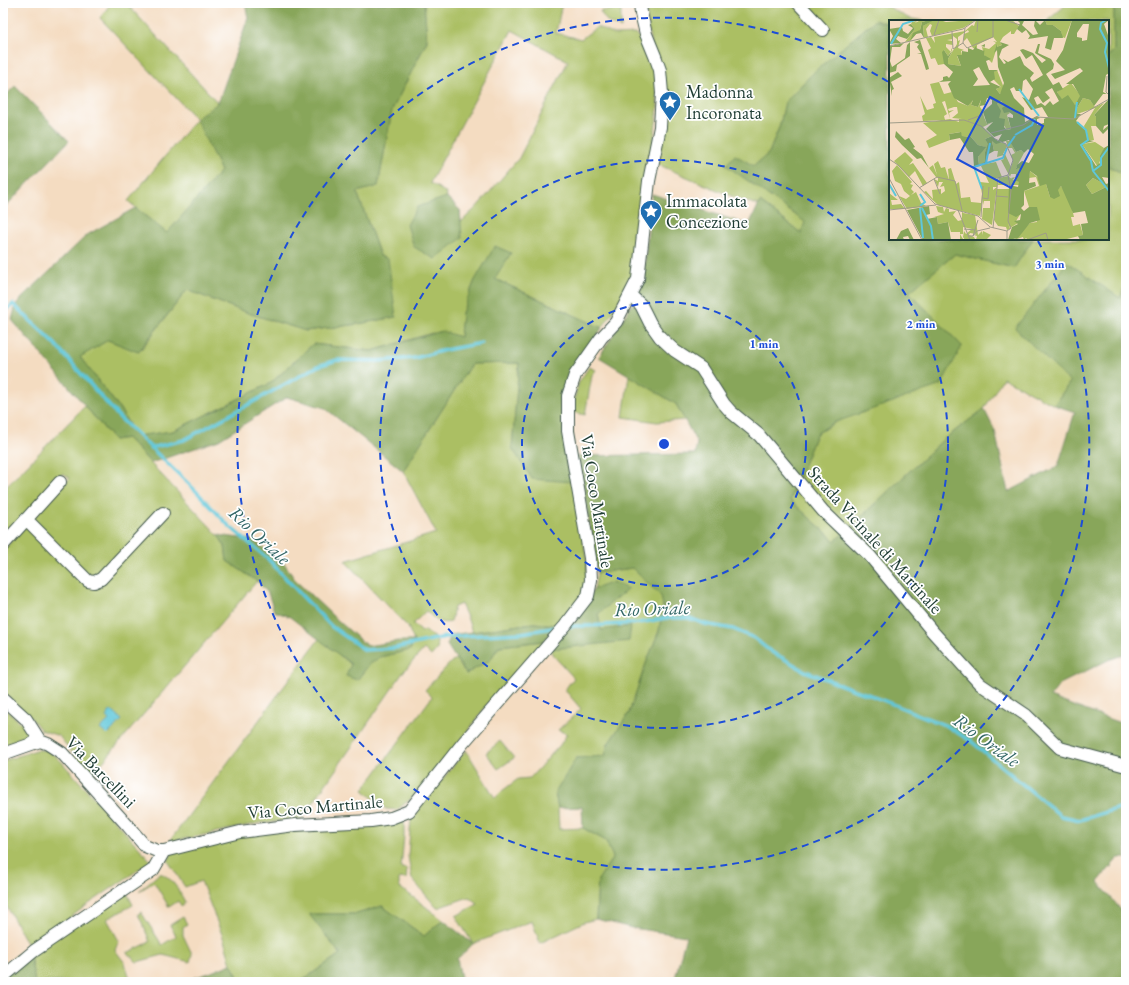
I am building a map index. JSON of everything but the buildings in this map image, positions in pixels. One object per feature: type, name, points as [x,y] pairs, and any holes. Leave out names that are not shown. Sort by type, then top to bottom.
[{"type":"street","name":"Via Coco Martinale","points":[[164,851],[240,832],[295,825],[371,821],[391,818],[409,811],[463,743],[565,626],[588,596],[591,580],[590,558],[568,431],[568,396],[575,375],[601,338],[616,322],[638,279],[649,181],[660,127],[662,93],[660,70],[646,34],[640,3]]},
{"type":"street","points":[[798,3],[823,30]]},
{"type":"street","name":"Strada Vicinale di Martinale","points":[[630,295],[641,305],[650,323],[660,337],[675,351],[701,368],[724,404],[731,412],[759,435],[823,512],[870,556],[932,631],[980,684],[1026,715],[1060,748],[1126,766]]},
{"type":"street","points":[[3,546],[60,482]]},
{"type":"street","points":[[26,519],[88,581],[94,582],[101,579],[163,513]]},
{"type":"street","points":[[3,698],[26,719],[40,741]]},
{"type":"street","name":"Via Barcellini","points":[[3,754],[40,741],[48,744],[62,753],[145,846],[157,852],[164,851]]},
{"type":"street","points":[[3,977],[34,951],[153,870],[164,851]]},
{"type":"green space","points":[[111,3],[126,3],[218,103],[197,119],[221,171],[167,234],[128,201],[196,119],[100,18]]},
{"type":"green space","points":[[245,3],[424,3],[427,41],[392,110],[378,186],[357,192],[380,256],[388,259],[396,317],[306,331],[248,313],[187,290],[138,352],[108,340],[80,357],[120,409],[136,436],[173,431],[271,383],[313,344],[372,351],[442,331],[460,337],[462,313],[475,280],[495,246],[511,253],[495,279],[602,328],[572,373],[573,482],[532,479],[512,448],[519,363],[471,364],[403,471],[325,408],[287,397],[219,440],[151,463],[127,438],[114,440],[12,320],[16,304],[87,235],[135,208],[167,233],[221,171],[196,119],[218,103],[248,18]]},
{"type":"green space","points":[[424,3],[562,3],[556,33],[581,39],[597,27],[615,35],[637,34],[648,51],[655,73],[658,108],[635,279],[602,328],[495,279],[475,280],[462,313],[460,338],[432,333],[372,351],[313,344],[271,383],[173,431],[136,437],[120,409],[80,357],[108,340],[139,352],[187,290],[248,313],[306,331],[395,317],[380,256],[357,192],[378,186],[392,110],[427,41]],"holes":[[[512,30],[568,61],[519,158],[476,208],[461,222],[460,210],[447,197],[445,192],[430,183]]]},
{"type":"green space","points":[[646,3],[882,3],[908,18],[918,20],[889,20],[889,24],[875,20],[814,72],[785,102],[780,125],[769,153],[754,166],[726,165],[806,222],[801,233],[760,202],[758,205],[738,199],[657,164],[665,120],[648,28]]},
{"type":"green space","points":[[1066,3],[1114,3],[1114,51],[1109,55],[1109,20],[1048,20],[1067,4]]},
{"type":"green space","points":[[1114,3],[1126,3],[1126,175],[1109,166],[1109,55],[1114,51]]},
{"type":"green space","points":[[621,9],[621,28],[608,22],[600,11]]},
{"type":"green space","points":[[875,20],[889,24],[889,240],[1032,240],[1014,268],[955,254],[909,292],[962,346],[941,385],[833,423],[816,434],[790,500],[835,541],[943,440],[984,409],[995,431],[1008,492],[1058,466],[1075,412],[1054,405],[1070,382],[1015,328],[1067,262],[1120,298],[1126,282],[1126,654],[1108,660],[1060,684],[1050,697],[1126,725],[1126,858],[1118,858],[1098,882],[1126,916],[1126,982],[674,982],[686,936],[632,928],[596,919],[598,880],[613,857],[606,841],[583,828],[582,807],[558,808],[555,793],[576,758],[605,756],[608,744],[629,713],[659,631],[663,606],[661,596],[632,568],[597,573],[578,456],[695,454],[697,443],[676,404],[599,357],[639,294],[642,285],[652,194],[749,225],[760,202],[801,233],[805,222],[726,165],[735,155],[754,166],[769,153],[780,125],[785,102],[814,72]]},
{"type":"green space","points":[[15,86],[69,141],[3,209],[3,98]]},
{"type":"green space","points":[[1109,166],[1126,175],[1126,282],[1120,299],[1070,382],[1054,405],[1003,378],[984,409],[943,440],[835,541],[790,500],[816,434],[962,346],[909,292],[955,254],[1014,268],[1032,240],[1109,240]]},
{"type":"green space","points":[[447,197],[460,210],[462,238],[435,259],[414,247],[407,225],[417,207]]},
{"type":"green space","points":[[519,363],[512,448],[573,482],[587,562],[585,590],[579,603],[557,625],[533,623],[472,632],[461,604],[454,607],[451,622],[447,623],[440,622],[426,611],[413,624],[422,632],[424,630],[436,639],[438,648],[431,656],[424,649],[404,671],[301,820],[260,823],[169,842],[319,639],[351,664],[357,680],[369,664],[380,657],[410,650],[414,641],[408,627],[345,561],[436,533],[403,471],[471,364]]},
{"type":"green space","points":[[589,367],[596,370],[592,375],[585,415],[573,412],[579,382]]},
{"type":"green space","points":[[629,375],[676,404],[685,420],[657,422],[623,417]]},
{"type":"green space","points":[[85,406],[114,440],[127,438],[218,535],[225,546],[227,561],[257,581],[91,776],[59,736],[41,730],[31,718],[3,692],[3,550],[70,478],[63,473],[3,540],[3,490]]},
{"type":"green space","points":[[218,535],[253,540],[284,563],[296,581],[367,646],[398,641],[414,641],[410,650],[380,657],[369,665],[357,680],[346,676],[351,664],[290,617],[274,611],[268,593],[257,581],[227,561],[225,546]]},
{"type":"green space","points":[[632,568],[662,596],[663,606],[659,631],[629,713],[608,744],[605,756],[555,793],[558,808],[559,829],[583,828],[606,841],[613,857],[598,880],[596,919],[584,922],[540,943],[532,921],[473,944],[456,916],[478,904],[469,897],[437,908],[412,879],[408,856],[411,818],[466,750],[495,798],[518,779],[530,778],[560,745],[567,734],[558,730],[581,709],[565,690],[574,678],[552,654],[551,649],[629,640],[601,630],[594,589],[597,573]]},
{"type":"green space","points":[[613,582],[628,589],[598,614],[601,630],[631,626],[629,641],[551,649],[594,589]]},
{"type":"green space","points":[[533,623],[557,625],[544,641],[499,646],[490,660],[466,674],[447,645],[451,635]]},
{"type":"green space","points":[[544,641],[491,699],[469,730],[418,793],[397,810],[386,809],[363,790],[432,697],[425,690],[452,661],[456,659],[466,674],[490,660],[499,646]]},
{"type":"green space","points":[[3,706],[27,729],[30,736],[3,746]]},
{"type":"green space","points":[[500,741],[514,758],[498,769],[486,753]]},
{"type":"green space","points":[[36,750],[48,750],[59,759],[151,861],[87,905],[30,948],[3,900],[3,761]]},
{"type":"green space","points":[[404,819],[401,868],[407,869],[406,879],[399,878],[399,887],[443,920],[424,936],[382,906],[357,914],[310,914],[340,954],[300,982],[241,982],[231,964],[223,937],[201,881],[185,887],[168,861],[172,852],[239,834]]},
{"type":"green space","points":[[160,873],[169,878],[178,889],[185,902],[182,907],[178,901],[169,907],[154,882],[139,891]]},
{"type":"green space","points":[[127,893],[133,905],[107,919],[119,941],[115,950],[125,963],[131,982],[35,982],[30,948]]},
{"type":"green space","points":[[382,906],[424,936],[443,920],[473,944],[457,959],[462,982],[300,982],[340,954],[309,914],[357,914]]},
{"type":"green space","points":[[141,912],[162,945],[176,936],[170,925],[183,917],[187,924],[183,927],[183,935],[192,954],[190,962],[163,955],[137,962],[127,953],[150,942],[138,914]]},
{"type":"green space","points":[[30,948],[35,982],[3,982],[5,974],[14,957]]},
{"type":"green space","points":[[231,964],[241,982],[181,982],[209,973]]},
{"type":"water","points":[[111,710],[122,720],[107,735],[100,729],[109,720],[106,717]]},
{"type":"waterway","name":"Rio Oriale","points":[[3,314],[13,304],[54,343],[119,417],[196,491],[229,526],[268,559],[332,627],[365,650],[395,648],[445,637],[521,633],[559,627]]},
{"type":"waterway","points":[[150,448],[184,440],[318,366],[337,360],[378,361],[415,358],[445,350],[482,343]]},
{"type":"waterway","name":"Rio Oriale","points":[[569,626],[639,623],[666,618],[689,618],[705,624],[733,629],[754,638],[778,656]]},
{"type":"waterway","name":"Rio Oriale","points":[[781,657],[805,671],[947,726],[972,742],[1061,816],[1080,820],[1126,806]]},
{"type":"place","name":"Madonna Incoronata","points":[[670,122]]},
{"type":"place","name":"Immacolata Concezione","points":[[651,230]]}]
